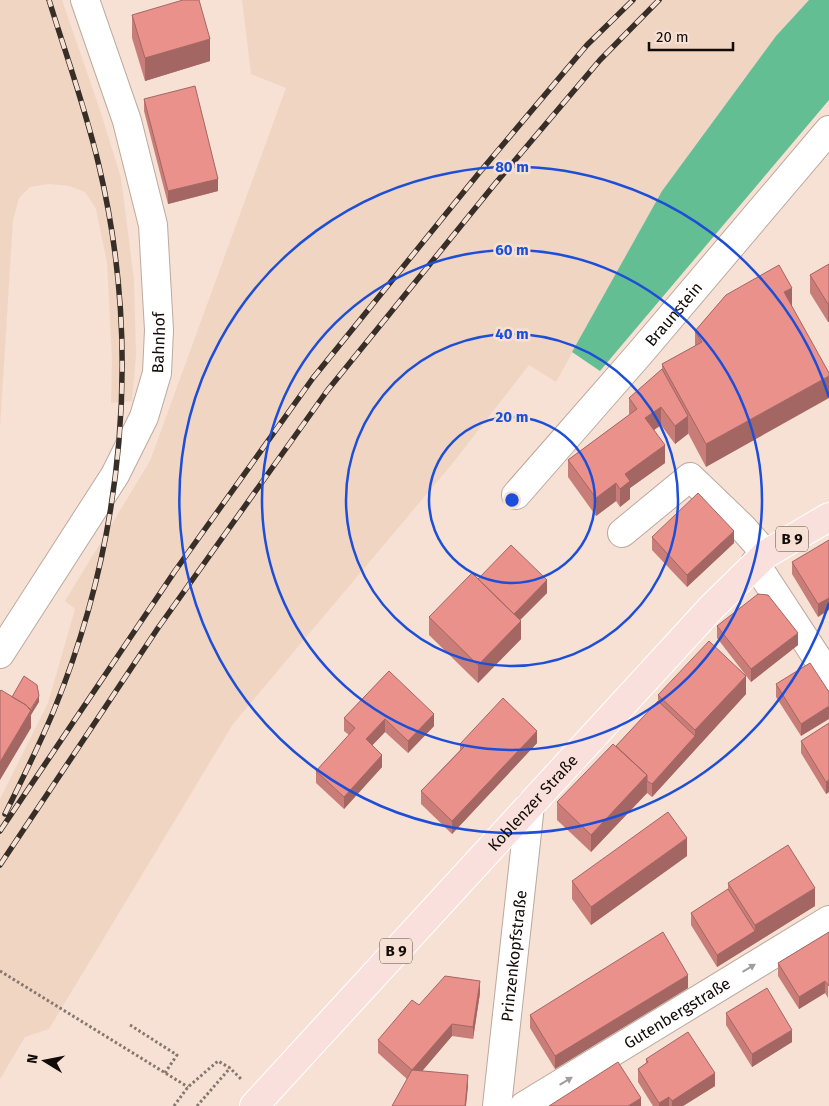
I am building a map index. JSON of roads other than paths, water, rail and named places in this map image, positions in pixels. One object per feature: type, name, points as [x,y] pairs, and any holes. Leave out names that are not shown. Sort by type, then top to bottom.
[{"type":"main road","name":"Koblenzer Straße","points":[[254,1106],[712,607],[761,559],[829,517]]},
{"type":"street","name":"Bahnhof","points":[[0,654],[115,474],[144,417],[157,373],[159,330],[152,225],[127,121],[85,0]]},
{"type":"street","name":"Braunstein","points":[[516,495],[641,352],[829,130]]},
{"type":"street","points":[[622,533],[690,477],[742,527],[829,676]]},
{"type":"street","name":"Prinzenkopfstraße","points":[[497,1106],[530,805]]},
{"type":"street","name":"Gutenbergstraße","points":[[524,1106],[829,920]]},
{"type":"railway","points":[[5,814],[54,710],[78,645],[97,578],[110,510],[119,442],[122,373],[120,303],[112,234],[94,145],[49,0]]},
{"type":"railway","points":[[0,831],[175,571],[313,378],[479,173],[587,45],[633,0]]},
{"type":"railway","points":[[0,865],[158,628],[327,391],[494,185],[600,60],[659,0]]}]
